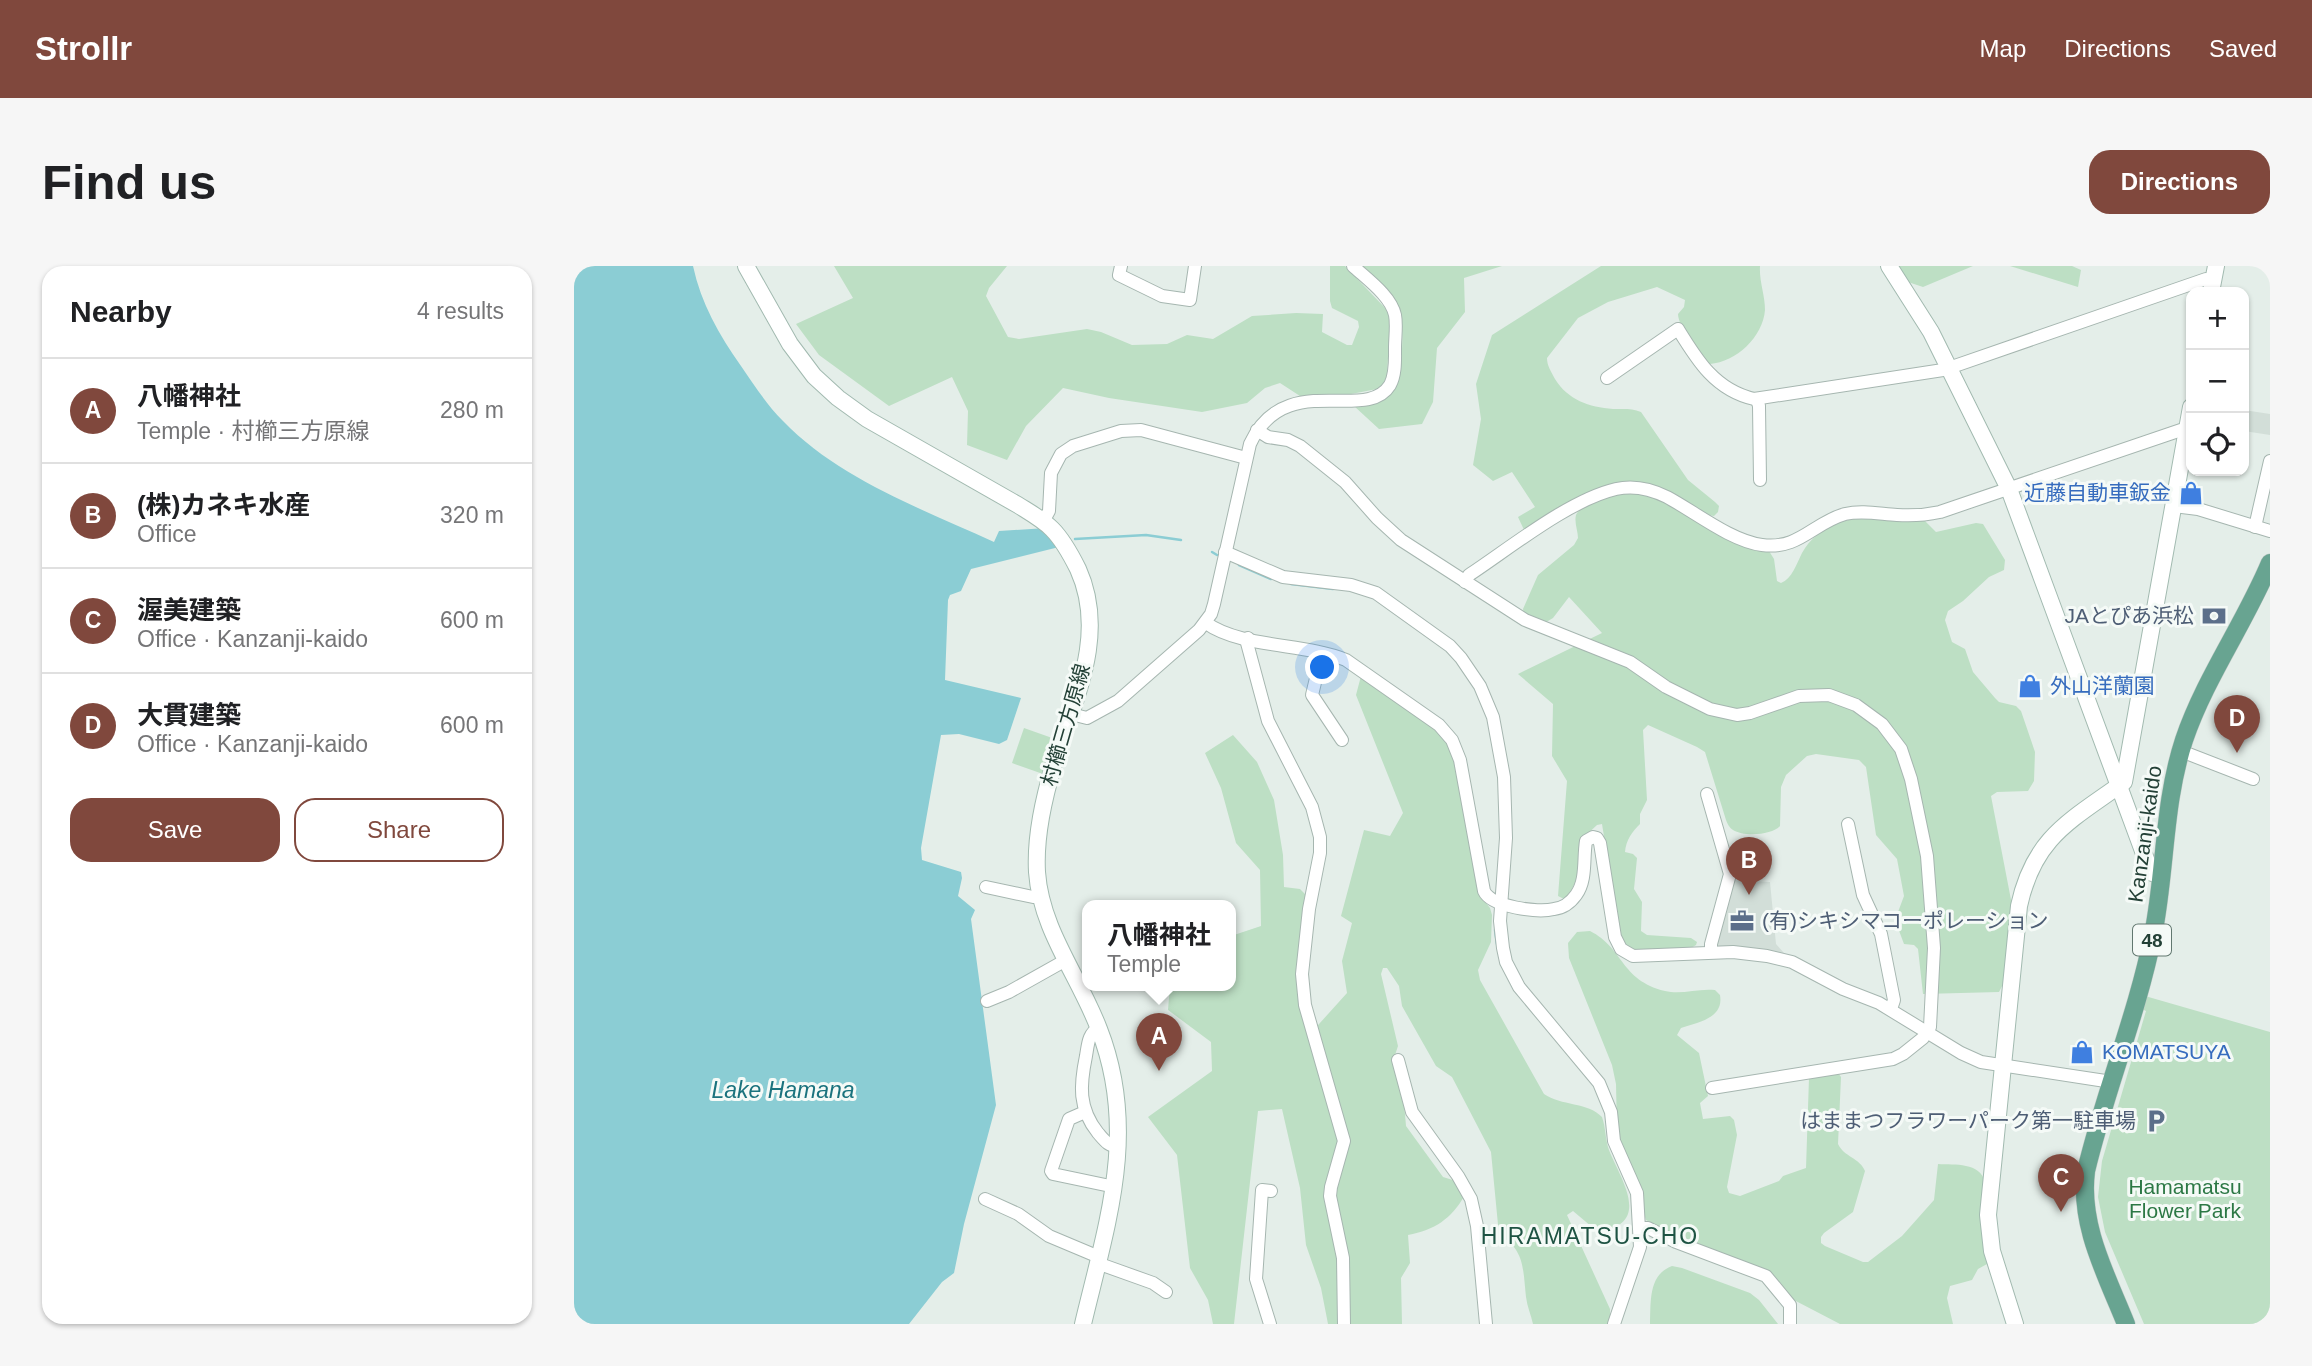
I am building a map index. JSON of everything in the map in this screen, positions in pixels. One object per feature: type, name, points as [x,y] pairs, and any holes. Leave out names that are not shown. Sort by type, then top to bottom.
[{"type":"main road","name":"Kanzanji-kaido","points":[[2126,1324],[2091,1237],[2084,1197],[2089,1158],[2150,950],[2172,787],[2181,751],[2198,707],[2245,618],[2270,563]]},
{"type":"street","name":"村櫛三方原線","points":[[746,266],[790,344],[814,376],[867,419],[1043,522],[1063,542],[1085,588],[1091,625],[1084,667],[1043,807],[1037,854],[1040,896],[1050,928],[1099,1028],[1115,1087],[1119,1147],[1115,1188],[1083,1324]]},
{"type":"street","points":[[1121,266],[1119,275],[1131,281],[1162,296],[1190,300],[1195,266]]},
{"type":"street","points":[[1071,714],[1087,718],[1118,701],[1206,623],[1214,604],[1246,458],[1257,430],[1270,416],[1301,402],[1374,397],[1384,392],[1391,383],[1394,372],[1395,314],[1388,301],[1353,266]]},
{"type":"street","points":[[1889,266],[1931,332],[2010,489],[2150,870],[2161,875]]},
{"type":"street","points":[[1607,377],[1678,329],[1706,372],[1743,396],[1757,398],[1949,369],[2206,279],[2214,280]]},
{"type":"street","points":[[1757,398],[1760,480]]},
{"type":"street","points":[[1043,522],[1049,511],[1051,473],[1061,454],[1073,446],[1121,431],[1141,430],[1246,458]]},
{"type":"street","points":[[1257,430],[1268,437],[1288,440],[1300,446],[1345,482],[1401,540],[1535,626],[1630,662],[1666,687],[1710,709],[1737,715],[1799,696],[1829,695],[1856,705],[1882,724],[1901,749],[1907,764],[1927,856],[1935,964],[1930,1027],[1923,1038],[1893,1059],[1712,1088]]},
{"type":"street","points":[[1465,582],[1469,575],[1555,518],[1615,489],[1628,487],[1653,491],[1744,540],[1776,545],[1797,540],[1831,520],[1853,512],[1925,515],[1954,508],[2181,430],[2186,431]]},
{"type":"street","points":[[2015,1324],[1995,1263],[1988,1227],[2017,921],[2026,877],[2032,863],[2050,839],[2071,820],[2124,782],[2186,437]]},
{"type":"street","points":[[2255,527],[2270,461]]},
{"type":"street","points":[[2174,506],[2198,509],[2270,531]]},
{"type":"street","points":[[1225,552],[1283,577],[1350,585],[1376,593],[1437,636],[1461,658],[1480,686],[1487,701],[1502,757],[1507,818],[1502,942],[1512,975],[1528,998],[1593,1074],[1604,1092],[1611,1112],[1614,1142],[1635,1187],[1641,1228],[1638,1256],[1614,1324]]},
{"type":"street","points":[[1206,623],[1213,628],[1248,638],[1339,657],[1439,725],[1452,740],[1460,760],[1483,891],[1489,899],[1502,905],[1550,910],[1565,905],[1577,894],[1580,887],[1586,842],[1593,837],[1600,843],[1615,937],[1627,954],[1640,956],[1712,951],[1780,958],[1891,1009],[1971,1058],[2003,1066],[2112,1082]]},
{"type":"street","points":[[1248,638],[1247,643],[1268,721],[1312,807],[1320,837],[1320,853],[1309,909],[1301,974],[1305,1005],[1344,1141],[1330,1196],[1343,1258],[1344,1324]]},
{"type":"street","points":[[1322,653],[1312,695],[1342,740]]},
{"type":"street","points":[[2181,751],[2253,779]]},
{"type":"street","points":[[1707,794],[1730,874],[1711,944],[1712,951]]},
{"type":"street","points":[[1848,824],[1863,895],[1883,943],[1895,1000],[1891,1009]]},
{"type":"street","points":[[986,887],[1033,897],[1040,896]]},
{"type":"street","points":[[987,1001],[1009,992],[1066,960]]},
{"type":"street","points":[[1099,1028],[1090,1036],[1081,1094],[1085,1112],[1106,1143],[1119,1147]]},
{"type":"street","points":[[1398,1060],[1412,1112],[1458,1176],[1471,1199],[1477,1226],[1486,1324]]},
{"type":"street","points":[[1085,1112],[1069,1119],[1051,1171],[1054,1174],[1115,1188]]},
{"type":"street","points":[[1270,1324],[1257,1287],[1255,1272],[1262,1190],[1271,1191]]},
{"type":"street","points":[[985,1199],[1018,1214],[1056,1240],[1153,1283],[1166,1292]]},
{"type":"street","points":[[1641,1228],[1648,1228],[1676,1242],[1766,1276],[1790,1305],[1790,1324]]},
{"type":"shaded area","points":[[2249,411],[2270,414],[2270,435],[2249,432]]},
{"type":"shaded area","points":[[1733,880],[1770,882],[1776,944],[1784,953],[1716,947]]},
{"type":"green space","points":[[834,266],[1007,266],[989,288],[986,296],[1008,337],[1019,339],[1087,329],[1132,345],[1167,344],[1187,335],[1213,339],[1252,316],[1296,313],[1323,314],[1322,332],[1352,345],[1359,327],[1358,321],[1332,308],[1330,301],[1330,266],[1345,266],[1387,310],[1390,322],[1387,376],[1377,389],[1346,395],[1300,396],[1280,383],[1265,388],[1247,403],[1202,412],[1063,388],[1026,426],[1007,460],[967,445],[968,411],[952,377],[889,406],[819,355],[796,324],[853,298]]},
{"type":"green space","points":[[1362,266],[1502,266],[1464,278],[1465,312],[1437,348],[1433,402],[1422,424],[1379,429],[1354,406],[1378,401],[1390,395],[1398,378],[1402,352],[1402,325],[1398,306],[1387,289]]},
{"type":"green space","points":[[1601,266],[1760,266],[1765,304],[1763,320],[1754,338],[1729,359],[1710,364],[1705,361],[1681,326],[1678,314],[1684,307],[1685,300],[1657,287],[1608,302],[1578,318],[1547,358],[1555,379],[1573,397],[1596,406],[1641,412],[1688,480],[1719,506],[1718,512],[1714,516],[1708,515],[1628,483],[1525,532],[1518,517],[1535,507],[1512,472],[1493,481],[1473,465],[1481,419],[1476,384],[1492,335]]},
{"type":"green space","points":[[1898,266],[1973,266],[1923,287],[1908,282]]},
{"type":"green space","points":[[2010,266],[2072,266],[2081,270],[2078,287]]},
{"type":"green space","points":[[1628,492],[1652,495],[1769,551],[1774,559],[1777,581],[1781,583],[1791,574],[1812,539],[1840,522],[1857,518],[1891,517],[1925,521],[1936,532],[1976,523],[1983,524],[2005,560],[2004,570],[1989,577],[1948,611],[1945,620],[1952,642],[1965,649],[1973,672],[1999,702],[2016,706],[2021,711],[2035,752],[2034,781],[2028,791],[1997,792],[1991,796],[2012,905],[2005,980],[1999,992],[1923,994],[1918,949],[1914,945],[1904,944],[1895,920],[1904,896],[1897,859],[1876,835],[1866,767],[1859,760],[1816,754],[1807,756],[1786,775],[1781,787],[1780,826],[1765,833],[1744,834],[1733,830],[1727,823],[1705,752],[1648,725],[1643,730],[1647,800],[1640,814],[1640,824],[1630,836],[1625,852],[1637,858],[1634,889],[1642,902],[1641,931],[1647,935],[1691,938],[1697,942],[1696,945],[1691,948],[1634,952],[1621,942],[1602,824],[1597,825],[1582,839],[1574,886],[1564,899],[1558,896],[1567,781],[1552,756],[1553,704],[1518,674],[1602,633],[1569,597],[1553,618],[1543,624],[1524,614],[1523,609],[1538,575],[1574,545],[1578,538],[1576,515],[1579,510],[1599,500]]},
{"type":"green space","points":[[1361,676],[1435,729],[1448,743],[1455,761],[1479,894],[1492,915],[1491,942],[1478,970],[1480,980],[1544,1094],[1558,1101],[1589,1109],[1602,1117],[1609,1150],[1628,1198],[1626,1218],[1617,1226],[1602,1231],[1592,1227],[1573,1211],[1567,1215],[1610,1309],[1610,1324],[1533,1324],[1521,1261],[1514,1247],[1499,1235],[1491,1152],[1452,1077],[1436,1066],[1402,1006],[1399,986],[1387,968],[1383,968],[1381,974],[1398,1046],[1394,1058],[1406,1126],[1443,1177],[1456,1181],[1465,1195],[1454,1211],[1441,1222],[1408,1235],[1410,1263],[1401,1278],[1402,1324],[1328,1324],[1321,1288],[1306,1245],[1300,1188],[1282,1109],[1258,1111],[1234,1324],[1213,1324],[1208,1300],[1190,1268],[1177,1155],[1148,1117],[1212,1071],[1211,1042],[1168,1010],[1170,991],[1236,991],[1236,934],[1261,926],[1260,870],[1236,843],[1221,788],[1205,753],[1233,735],[1257,762],[1274,800],[1283,855],[1284,887],[1300,889],[1306,895],[1298,958],[1310,1034],[1347,993],[1342,961],[1352,923],[1341,916],[1364,830],[1390,836],[1403,813],[1356,695]]},
{"type":"green space","points":[[1024,728],[1055,739],[1043,774],[1012,763]]},
{"type":"green space","points":[[1590,931],[1610,946],[1630,972],[1650,986],[1671,992],[1715,990],[1720,995],[1720,1003],[1714,1014],[1681,1028],[1677,1035],[1699,1053],[1708,1096],[1700,1103],[1703,1119],[1730,1116],[1734,1120],[1737,1135],[1727,1187],[1729,1193],[1740,1196],[1806,1168],[1809,1078],[1838,1073],[1841,1077],[1838,1144],[1844,1152],[1860,1163],[1865,1171],[1853,1212],[1824,1233],[1821,1243],[1825,1246],[1868,1262],[1902,1236],[1934,1200],[1938,1164],[1966,1166],[1978,1171],[1985,1182],[1988,1260],[1987,1264],[1978,1269],[1972,1280],[1950,1286],[1947,1298],[1953,1324],[1840,1324],[1792,1299],[1783,1291],[1646,1220],[1617,1131],[1616,1084],[1612,1065],[1569,958],[1568,943],[1577,932]]},
{"type":"green space","name":"Hamamatsu Flower Park","points":[[2145,996],[2270,1032],[2270,1324],[2144,1324],[2105,1232],[2098,1197],[2102,1161],[2146,1011],[2142,1009]]},
{"type":"green space","points":[[1672,1266],[1750,1293],[1778,1324],[1650,1324],[1652,1290],[1664,1270]]},
{"type":"water","name":"Lake Hamana","points":[[574,266],[693,266],[712,318],[756,388],[783,421],[829,460],[910,505],[994,542],[999,531],[1062,527],[1071,544],[971,569],[961,591],[950,595],[948,600],[945,680],[1021,698],[1007,740],[999,744],[959,734],[941,735],[921,848],[922,860],[961,872],[958,896],[975,910],[971,919],[996,1105],[964,1224],[954,1273],[942,1282],[909,1324],[574,1324]]},
{"type":"waterway","points":[[1075,539],[1146,535],[1181,540]]},
{"type":"waterway","points":[[1212,552],[1217,555]]},
{"type":"waterway","points":[[1239,565],[1271,579]]},
{"type":"waterway","points":[[1291,584],[1333,589]]},
{"type":"waterway","points":[[1495,930],[1497,944]]},
{"type":"place","name":"近藤自動車鈑金","points":[[2191,493]]},
{"type":"place","name":"JAとぴあ浜松","points":[[2214,616]]},
{"type":"place","name":"外山洋蘭園","points":[[2030,686]]},
{"type":"place","name":"大貫建築","points":[[2237,753]]},
{"type":"place","name":"(株)カネキ水産","points":[[1749,895]]},
{"type":"place","name":"(有)シキシマコーポレーション","points":[[1742,921]]},
{"type":"place","name":"KOMATSUYA","points":[[2082,1052]]},
{"type":"place","name":"八幡神社","points":[[1159,1071]]},
{"type":"place","name":"はままつフラワーパーク第一駐車場","points":[[2156,1121]]},
{"type":"place","name":"渥美建築","points":[[2061,1212]]},
{"type":"district","name":"HIRAMATSU-CHO","points":[[1590,1236]]}]
